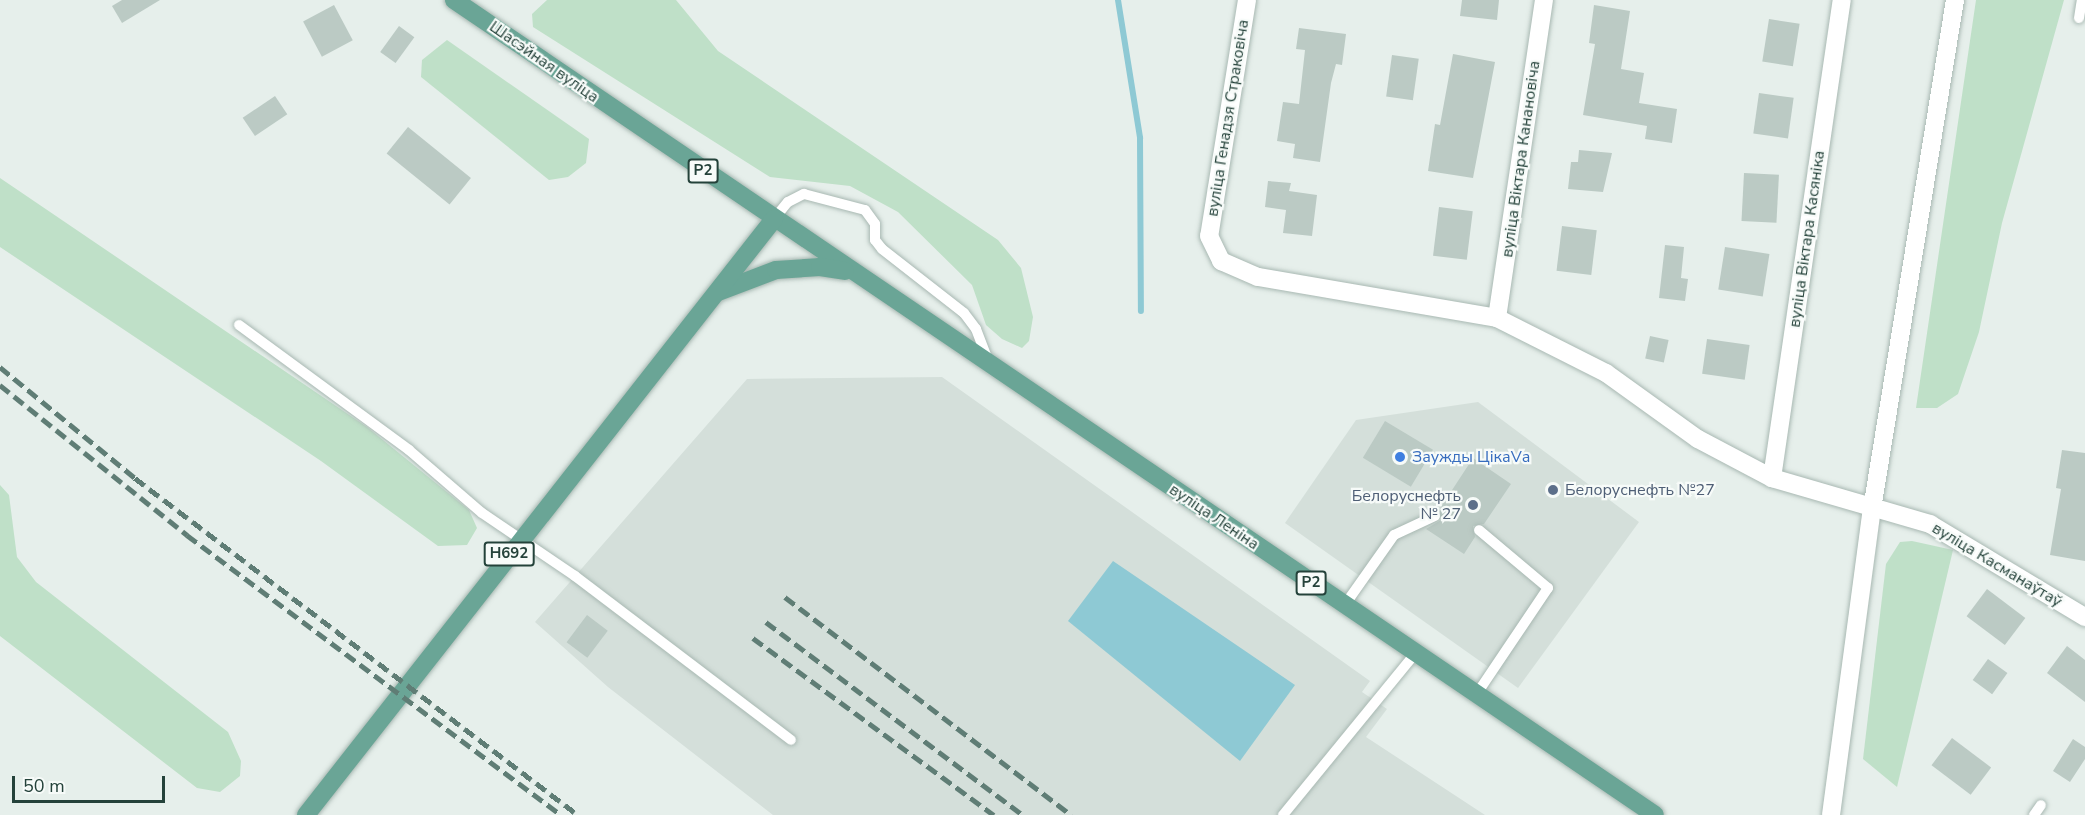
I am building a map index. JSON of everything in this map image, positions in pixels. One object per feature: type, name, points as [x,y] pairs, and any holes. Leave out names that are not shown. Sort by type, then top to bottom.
[{"type":"main road","name":"Шасэйная вуліца","points":[[454,0],[774,219]]},
{"type":"main road","name":"вуліца Леніна","points":[[774,219],[1655,815]]},
{"type":"main road","name":"Н692","points":[[306,815],[521,538],[774,219]]},
{"type":"main road","points":[[714,294],[776,270],[819,267],[855,274]]},
{"type":"street","name":"вуліца Генадзя Страковіча","points":[[1209,236],[1247,0]]},
{"type":"street","name":"вуліца Віктара Канановіча","points":[[1497,318],[1544,0]]},
{"type":"street","name":"вуліца Віктара Касяніка","points":[[1772,478],[1842,0]]},
{"type":"street","points":[[1831,815],[1872,509],[1955,0]]},
{"type":"street","name":"вуліца Касманаўтаў","points":[[1209,236],[1221,261],[1258,277],[1497,318],[1606,373],[1698,439],[1772,478],[1872,509],[1930,524],[2085,617]]},
{"type":"lane","points":[[2079,18],[2082,0]]},
{"type":"lane","points":[[774,219],[788,202],[804,194],[865,210],[874,224],[875,240],[882,249],[964,313],[976,329],[989,364]]},
{"type":"lane","points":[[239,324],[791,740]]},
{"type":"lane","points":[[1344,606],[1394,535],[1435,516]]},
{"type":"lane","points":[[1476,695],[1548,588],[1479,530]]},
{"type":"lane","points":[[1283,815],[1415,654]]},
{"type":"lane","points":[[2034,815],[2041,804]]},
{"type":"shaded area","points":[[942,377],[1370,681],[1362,692],[1387,709],[1366,737],[1485,815],[773,815],[608,687],[535,622],[747,379]]},
{"type":"shaded area","points":[[1478,402],[1639,522],[1518,688],[1285,523],[1356,420]]},
{"type":"green space","points":[[547,0],[676,0],[718,51],[998,240],[1021,268],[1033,317],[1029,341],[1022,348],[1002,339],[986,325],[972,285],[898,212],[850,186],[770,177],[533,27],[532,14]]},
{"type":"green space","points":[[1976,0],[2064,0],[2002,223],[1979,332],[1958,394],[1937,408],[1916,408]]},
{"type":"green space","points":[[447,40],[589,139],[586,163],[568,177],[549,180],[421,77],[422,60]]},
{"type":"green space","points":[[0,178],[367,427],[469,510],[477,528],[467,545],[438,546],[321,461],[0,247]]},
{"type":"green space","points":[[0,485],[9,495],[17,557],[36,582],[228,732],[241,761],[240,776],[220,792],[197,788],[0,636]]},
{"type":"green space","points":[[1912,541],[1953,550],[1897,787],[1863,759],[1886,564],[1900,542]]},
{"type":"water","points":[[1113,561],[1295,685],[1240,761],[1068,621]]},
{"type":"building","points":[[122,0],[160,0],[122,23],[112,6]]},
{"type":"building","points":[[1462,0],[1499,0],[1497,20],[1460,16]]},
{"type":"building","points":[[334,5],[353,40],[322,57],[303,21]]},
{"type":"building","points":[[1594,5],[1630,11],[1621,69],[1644,73],[1639,103],[1677,109],[1672,143],[1645,139],[1647,126],[1583,115],[1595,44],[1589,43]]},
{"type":"building","points":[[1769,19],[1800,24],[1793,66],[1762,61]]},
{"type":"building","points":[[399,26],[414,37],[396,63],[380,52]]},
{"type":"building","points":[[1299,28],[1346,34],[1342,65],[1336,64],[1331,83],[1320,162],[1293,158],[1295,144],[1277,141],[1283,102],[1299,104],[1305,50],[1296,49]]},
{"type":"building","points":[[1453,54],[1495,62],[1473,178],[1428,171],[1435,124],[1440,125]]},
{"type":"building","points":[[1392,55],[1419,59],[1413,100],[1386,97]]},
{"type":"building","points":[[1759,93],[1794,98],[1788,138],[1753,134]]},
{"type":"building","points":[[275,96],[287,114],[255,136],[243,118]]},
{"type":"building","points":[[408,127],[471,178],[450,204],[387,153]]},
{"type":"building","points":[[1579,150],[1612,153],[1603,192],[1568,189],[1571,162],[1578,162]]},
{"type":"building","points":[[1744,173],[1779,175],[1776,223],[1741,221]]},
{"type":"building","points":[[1268,181],[1291,183],[1289,191],[1317,195],[1312,236],[1283,233],[1286,210],[1265,207]]},
{"type":"building","points":[[1439,207],[1473,211],[1467,260],[1433,256]]},
{"type":"building","points":[[1562,226],[1597,230],[1591,275],[1557,271]]},
{"type":"building","points":[[1665,245],[1684,247],[1681,278],[1688,279],[1685,301],[1659,298]]},
{"type":"building","points":[[1725,247],[1769,254],[1763,297],[1718,289]]},
{"type":"building","points":[[1650,336],[1669,340],[1664,362],[1645,358]]},
{"type":"building","points":[[1707,339],[1750,345],[1745,380],[1702,374]]},
{"type":"building","points":[[1385,421],[1433,450],[1411,487],[1363,458]]},
{"type":"building","points":[[2062,450],[2085,453],[2085,561],[2050,555],[2061,489],[2056,488]]},
{"type":"building","points":[[1473,458],[1511,484],[1484,524],[1473,526],[1475,537],[1464,554],[1426,529],[1441,520],[1439,510]]},
{"type":"building","points":[[1987,589],[2025,618],[2005,645],[1967,616]]},
{"type":"building","points":[[587,615],[608,631],[587,658],[567,642]]},
{"type":"building","points":[[2067,646],[2085,660],[2085,702],[2047,673]]},
{"type":"building","points":[[1988,659],[2007,673],[1992,694],[1973,680]]},
{"type":"building","points":[[1952,738],[1991,767],[1971,795],[1932,765]]},
{"type":"building","points":[[2073,739],[2085,747],[2085,759],[2070,782],[2053,771]]},
{"type":"waterway","points":[[1118,0],[1140,138],[1141,311]]},
{"type":"railway","points":[[0,367],[135,478],[578,815]]},
{"type":"railway","points":[[0,385],[187,535],[561,815]]},
{"type":"railway","points":[[785,597],[1071,815]]},
{"type":"railway","points":[[766,622],[1023,815]]},
{"type":"railway","points":[[753,638],[994,815]]},
{"type":"place","name":"Заужды ЦікаVа","points":[[1400,457]]},
{"type":"place","name":"Белоруснефть №27","points":[[1553,490]]},
{"type":"place","name":"Белоруснефть № 27","points":[[1473,505]]}]
